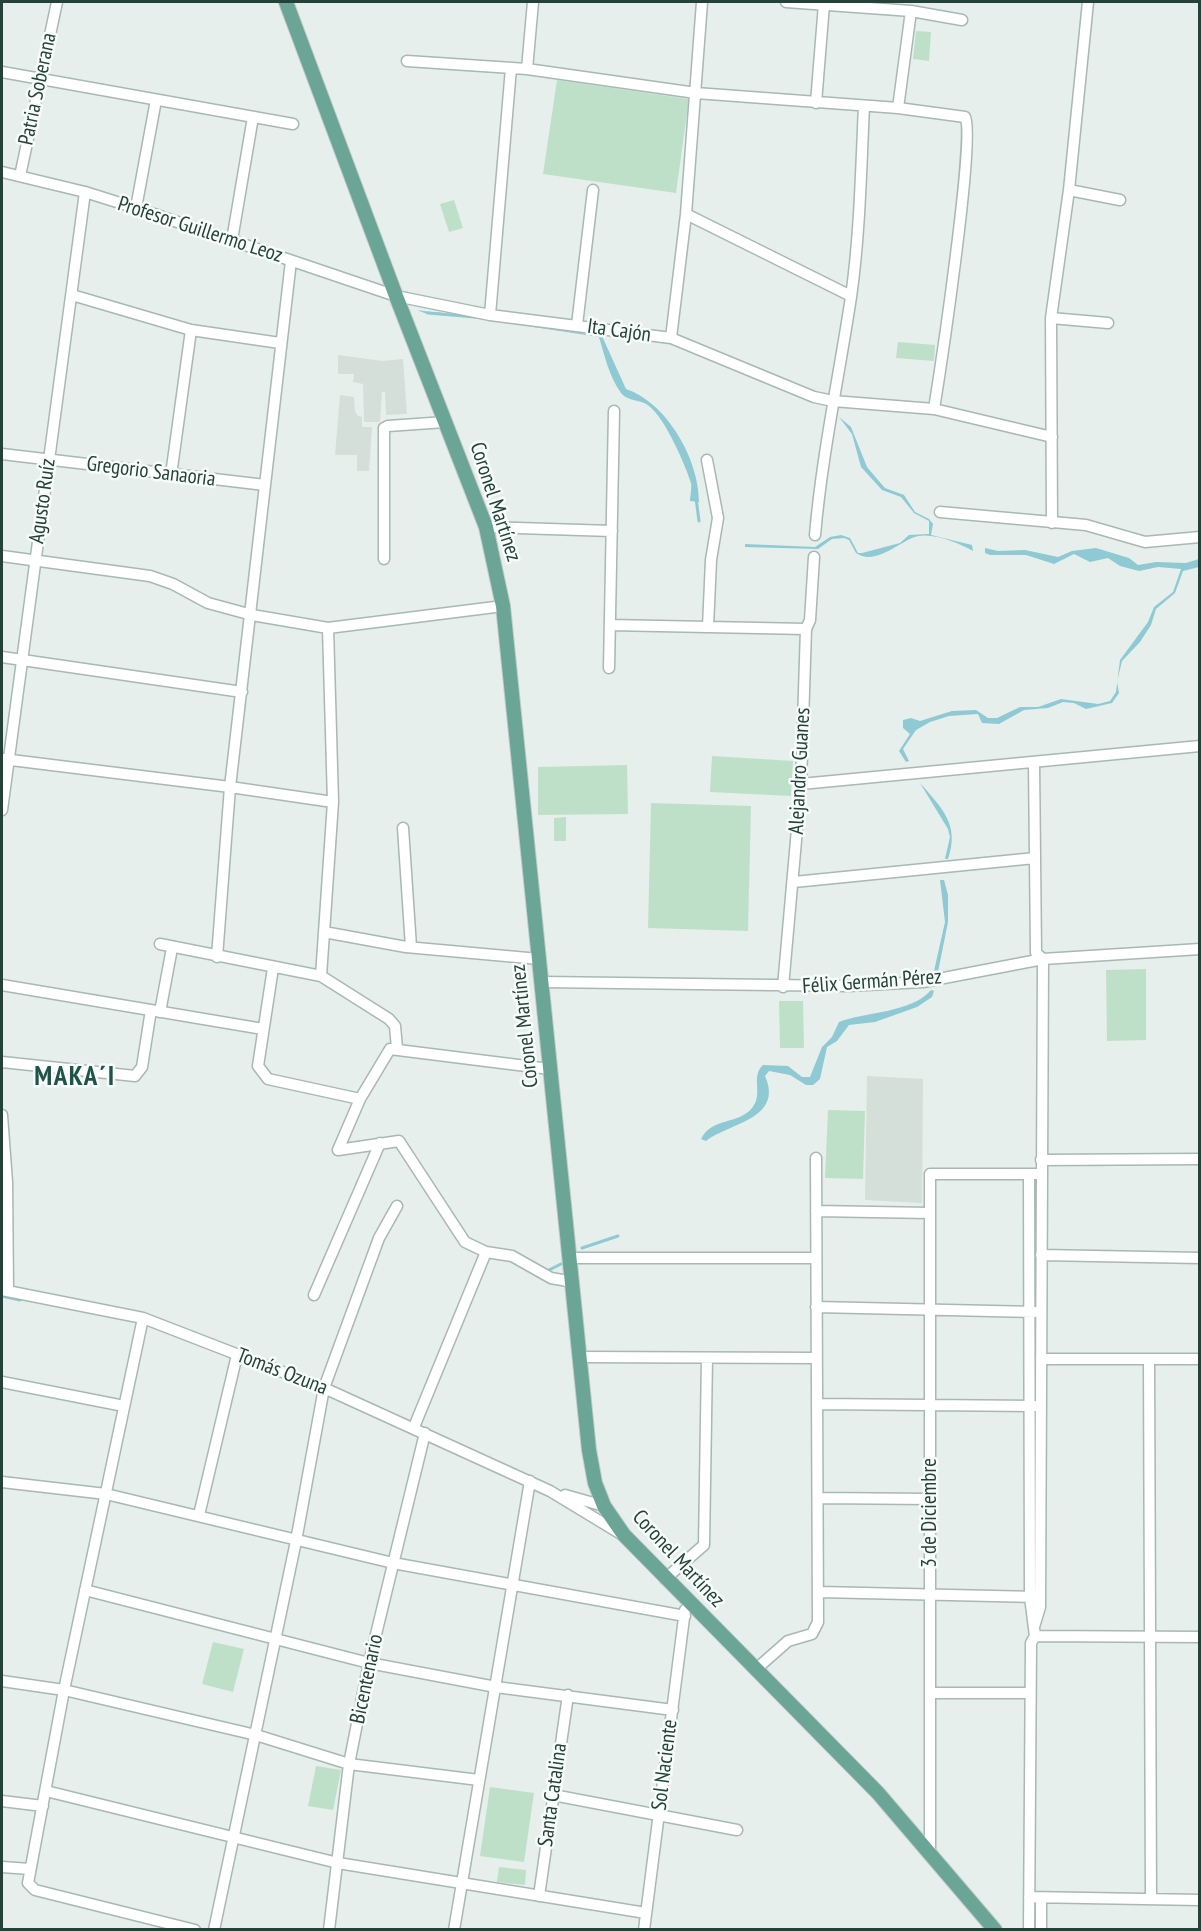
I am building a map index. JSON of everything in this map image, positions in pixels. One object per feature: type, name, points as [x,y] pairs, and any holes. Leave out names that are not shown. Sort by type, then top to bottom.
[{"type":"main road","name":"Coronel Martínez","points":[[286,2],[486,527],[503,606],[589,1450],[595,1483],[604,1506],[624,1535],[878,1793],[995,1929]]},
{"type":"street","name":"Patria Soberana","points":[[20,176],[38,81],[57,2]]},
{"type":"street","points":[[527,69],[533,2]]},
{"type":"street","points":[[671,339],[686,214],[702,2]]},
{"type":"street","points":[[786,2],[873,5],[962,20]]},
{"type":"street","points":[[1052,523],[1052,318],[1069,190],[1088,2]]},
{"type":"street","points":[[816,103],[824,4]]},
{"type":"street","points":[[898,108],[911,11]]},
{"type":"street","points":[[407,61],[527,69],[696,93],[898,108],[958,115],[968,123],[952,286],[934,409]]},
{"type":"street","points":[[490,315],[511,68]]},
{"type":"street","points":[[2,72],[38,81],[293,124]]},
{"type":"street","points":[[136,208],[156,100]]},
{"type":"street","points":[[815,535],[821,473],[851,296],[859,225],[864,106]]},
{"type":"street","points":[[232,240],[253,117]]},
{"type":"street","name":"Profesor Guillermo Leoz","points":[[2,172],[85,192],[136,208],[291,261],[399,303]]},
{"type":"street","points":[[577,325],[593,190]]},
{"type":"street","points":[[1069,190],[1120,200]]},
{"type":"street","name":"Agusto Ruíz","points":[[2,810],[5,760],[22,660],[85,192]]},
{"type":"street","points":[[686,214],[851,296]]},
{"type":"street","points":[[217,957],[230,787],[252,615],[280,344],[291,261]]},
{"type":"street","points":[[72,295],[191,330],[280,344]]},
{"type":"street","name":"Ita Cajón","points":[[399,303],[671,339],[713,354],[795,391],[833,401],[934,409],[1052,436]]},
{"type":"street","points":[[1052,318],[1108,324]]},
{"type":"street","points":[[171,475],[191,330]]},
{"type":"street","points":[[609,668],[614,411]]},
{"type":"street","points":[[384,559],[384,428],[445,422]]},
{"type":"street","name":"Gregorio Sanaoria","points":[[2,454],[266,485]]},
{"type":"street","points":[[707,460],[718,518],[711,560],[708,627]]},
{"type":"street","points":[[940,512],[1097,528],[1129,540],[1145,542],[1200,537]]},
{"type":"street","points":[[486,527],[612,531]]},
{"type":"street","points":[[2,556],[150,576],[174,584],[208,603],[252,615],[328,628],[503,606]]},
{"type":"street","name":"Alejandro Guanes","points":[[783,987],[794,882],[801,784],[806,629],[810,620],[814,556]]},
{"type":"street","points":[[610,625],[806,629]]},
{"type":"street","points":[[321,976],[333,802],[328,628]]},
{"type":"street","points":[[2,657],[243,692]]},
{"type":"street","points":[[801,784],[1200,746]]},
{"type":"street","points":[[5,760],[333,802]]},
{"type":"street","points":[[1034,762],[1036,953],[1043,959],[1041,1255],[1035,1312],[1041,1359],[1035,1406]]},
{"type":"street","points":[[403,828],[411,947]]},
{"type":"street","points":[[794,882],[1035,858]]},
{"type":"street","points":[[324,932],[411,947],[539,959]]},
{"type":"street","points":[[160,944],[321,976],[389,1019],[395,1026],[397,1048]]},
{"type":"street","points":[[2,1062],[135,1076],[142,1067],[172,948]]},
{"type":"street","name":"Félix Germán Pérez","points":[[543,982],[783,987],[923,982],[1043,959],[1200,949]]},
{"type":"street","points":[[273,968],[258,1066],[262,1075],[268,1079],[360,1099]]},
{"type":"street","points":[[2,985],[263,1029]]},
{"type":"street","points":[[550,1069],[397,1048],[390,1049],[360,1099],[338,1150],[395,1141],[401,1144],[465,1242],[486,1252],[512,1256],[551,1278],[573,1282]]},
{"type":"street","points":[[2,1115],[5,1290]]},
{"type":"street","points":[[314,1296],[380,1143]]},
{"type":"street","points":[[755,1670],[788,1641],[814,1632],[818,1622],[816,1158]]},
{"type":"street","points":[[1041,1160],[1200,1159]]},
{"type":"street","name":"3 de Diciembre","points":[[930,1852],[930,1174],[1029,1174]]},
{"type":"street","points":[[1029,1929],[1029,1693],[1035,1597],[1035,1312],[1029,1174],[1041,1174]]},
{"type":"street","points":[[214,1929],[296,1541],[324,1388],[379,1238],[397,1206]]},
{"type":"street","points":[[816,1211],[930,1213]]},
{"type":"street","points":[[414,1427],[486,1252]]},
{"type":"street","points":[[1041,1255],[1200,1258]]},
{"type":"street","points":[[570,1258],[816,1258]]},
{"type":"street","name":"Tomás Ozuna","points":[[5,1290],[143,1318],[324,1388],[530,1481],[624,1535]]},
{"type":"street","points":[[816,1306],[1035,1312]]},
{"type":"street","points":[[143,1318],[64,1690],[28,1883],[35,1890],[195,1929]]},
{"type":"street","points":[[199,1515],[237,1355]]},
{"type":"street","points":[[580,1357],[816,1358]]},
{"type":"street","points":[[665,1579],[704,1545],[707,1358]]},
{"type":"street","points":[[1041,1359],[1200,1359]]},
{"type":"street","points":[[1149,1359],[1151,1899]]},
{"type":"street","points":[[2,1382],[124,1407]]},
{"type":"street","points":[[817,1404],[1035,1406]]},
{"type":"street","name":"Bicentenario","points":[[329,1929],[349,1764],[369,1663],[425,1433]]},
{"type":"street","points":[[454,1929],[530,1481]]},
{"type":"street","points":[[2,1482],[106,1494],[393,1563],[512,1587],[685,1616]]},
{"type":"street","name":"Tomás Ozuna","points":[[550,1491],[604,1506]]},
{"type":"street","points":[[818,1498],[930,1498]]},
{"type":"street","points":[[85,1590],[369,1663],[496,1687],[673,1710]]},
{"type":"street","points":[[819,1592],[1035,1597]]},
{"type":"street","name":"Sol Naciente","points":[[644,1929],[687,1601]]},
{"type":"street","points":[[1034,1632],[1200,1637]]},
{"type":"street","points":[[2,1681],[64,1690],[256,1735],[349,1764],[479,1780]]},
{"type":"street","points":[[930,1693],[1029,1693]]},
{"type":"street","name":"Santa Catalina","points":[[539,1896],[568,1695]]},
{"type":"street","points":[[46,1791],[338,1863],[646,1913]]},
{"type":"street","points":[[553,1795],[737,1830]]},
{"type":"street","points":[[2,1801],[43,1806]]},
{"type":"street","points":[[2,1867],[30,1869]]},
{"type":"street","points":[[1029,1898],[1200,1900]]},
{"type":"street","points":[[1041,1898],[1041,1929]]},
{"type":"shaded area","points":[[338,355],[382,361],[403,359],[407,414],[386,415],[385,392],[382,392],[380,422],[364,422],[363,384],[353,382],[354,374],[338,374]]},
{"type":"shaded area","points":[[340,395],[354,397],[355,411],[358,416],[362,417],[362,427],[372,427],[369,471],[357,471],[357,455],[335,455]]},
{"type":"shaded area","points":[[867,1076],[923,1079],[922,1203],[865,1200]]},
{"type":"green space","points":[[916,31],[931,32],[929,61],[913,59]]},
{"type":"green space","points":[[557,80],[689,99],[676,193],[543,174]]},
{"type":"green space","points":[[454,200],[463,228],[449,232],[440,204]]},
{"type":"green space","points":[[898,342],[935,345],[934,361],[896,358]]},
{"type":"green space","points":[[712,756],[793,761],[791,796],[710,792]]},
{"type":"green space","points":[[627,765],[628,814],[538,815],[538,767]]},
{"type":"green space","points":[[651,803],[751,806],[748,931],[648,928]]},
{"type":"green space","points":[[566,817],[566,841],[554,841],[554,818]]},
{"type":"green space","points":[[1146,969],[1146,1040],[1107,1041],[1106,970]]},
{"type":"green space","points":[[779,1001],[803,1001],[804,1048],[780,1048]]},
{"type":"green space","points":[[828,1110],[865,1111],[863,1179],[825,1178]]},
{"type":"green space","points":[[1033,1183],[1036,1183],[1037,1198],[1036,1303],[1033,1303]]},
{"type":"green space","points":[[213,1642],[244,1649],[233,1692],[202,1684]]},
{"type":"green space","points":[[316,1766],[341,1770],[333,1810],[308,1806]]},
{"type":"green space","points":[[490,1787],[534,1793],[524,1862],[480,1856]]},
{"type":"green space","points":[[499,1867],[526,1870],[525,1885],[497,1882]]},
{"type":"water","points":[[417,310],[434,312],[427,314]]},
{"type":"water","points":[[488,320],[602,336],[626,389],[641,396],[655,407],[678,435],[693,468],[698,485],[699,502],[690,501],[691,485],[688,475],[674,442],[661,420],[649,406],[624,396],[617,387],[599,337]]},
{"type":"water","points":[[839,417],[851,427],[867,467],[885,488],[904,495],[915,512],[929,519],[933,524],[931,535],[972,545],[973,551],[947,539],[925,535],[912,538],[872,557],[856,553],[849,540],[844,538],[832,539],[818,549],[745,547],[745,544],[815,547],[830,537],[841,535],[850,538],[858,553],[862,553],[900,543],[909,535],[929,534],[929,521],[914,513],[901,497],[882,490],[861,467],[852,434]]},
{"type":"water","points":[[985,548],[998,551],[1025,550],[1058,557],[1072,551],[1096,548],[1129,558],[1138,565],[1156,562],[1186,563],[1199,559],[1199,567],[1183,571],[1175,593],[1156,609],[1151,625],[1140,642],[1122,661],[1118,680],[1120,660],[1148,622],[1154,607],[1173,592],[1181,569],[1158,567],[1139,571],[1120,566],[1108,558],[1090,562],[1074,554],[1054,564],[1026,555],[990,555],[985,553]]},
{"type":"water","points":[[1117,683],[1119,693],[1112,703],[1086,709],[1074,703],[1063,702],[1048,708],[1024,710],[999,724],[982,723],[978,714],[949,716],[930,722],[916,730],[903,749],[909,761],[906,762],[899,751],[910,734],[903,728],[903,720],[911,718],[920,721],[952,711],[976,710],[988,718],[997,718],[1020,707],[1038,707],[1061,699],[1098,704],[1110,701],[1116,692]]},
{"type":"water","points":[[920,783],[947,818],[952,836],[948,859],[945,859],[950,837],[948,829]]},
{"type":"water","points":[[940,880],[944,880],[948,895],[948,922],[938,972],[934,971],[945,922]]},
{"type":"water","points":[[931,990],[934,991],[932,997],[917,1007],[875,1022],[849,1025],[837,1041],[827,1047],[820,1079],[813,1085],[806,1085],[790,1075],[769,1071],[765,1076],[769,1090],[767,1102],[761,1111],[706,1141],[701,1139],[712,1127],[740,1117],[752,1108],[757,1097],[757,1075],[763,1065],[788,1066],[802,1077],[810,1077],[822,1047],[832,1037],[839,1022],[900,1008],[923,998]]},
{"type":"waterway","points":[[428,313],[475,317]]},
{"type":"waterway","points":[[696,498],[699,521]]},
{"type":"waterway","points":[[582,1248],[618,1236]]},
{"type":"waterway","points":[[547,1271],[561,1264]]},
{"type":"waterway","points":[[2,1296],[20,1300]]},
{"type":"district","name":"MAKA´I","points":[[75,1077]]}]
